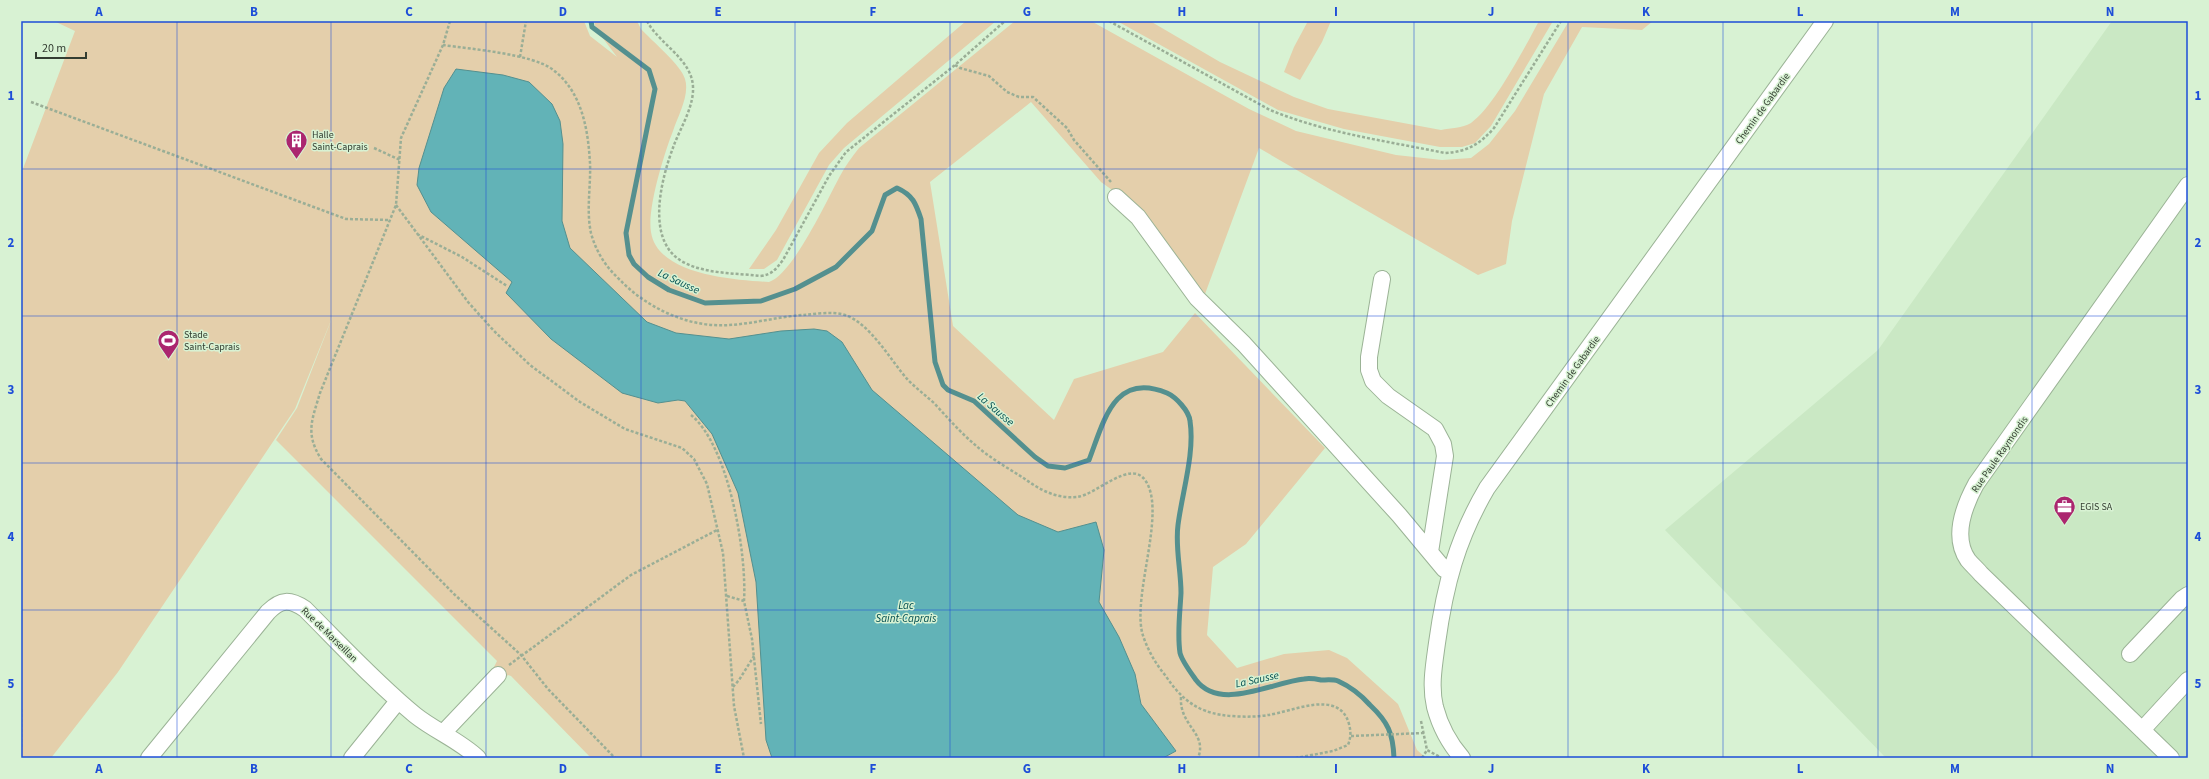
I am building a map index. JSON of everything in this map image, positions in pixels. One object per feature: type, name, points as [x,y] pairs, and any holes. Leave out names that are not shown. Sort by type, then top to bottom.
[{"type":"street","name":"Chemin de Gabardie","points":[[1462,758],[1441,724],[1435,706],[1432,687],[1439,630],[1450,572],[1466,528],[1487,488],[1825,21]]},
{"type":"street","name":"Rue Paule Raymondis","points":[[2171,758],[1968,559],[1963,548],[1962,520],[1967,501],[1976,484],[2188,185]]},
{"type":"street","points":[[1116,197],[1138,217],[1197,298],[1244,344],[1399,515],[1444,569],[1450,572]]},
{"type":"street","points":[[1382,279],[1369,357],[1369,370],[1373,381],[1388,396],[1434,429],[1443,444],[1445,456],[1430,552]]},
{"type":"street","points":[[2130,654],[2182,599],[2188,595]]},
{"type":"street","name":"Rue de Marseillan","points":[[149,758],[268,612],[284,601],[290,601],[305,609],[398,701],[417,716],[456,740],[478,758]]},
{"type":"street","points":[[443,733],[498,675]]},
{"type":"street","points":[[2142,730],[2188,680]]},
{"type":"street","points":[[352,758],[398,701]]},
{"type":"path","points":[[450,21],[443,45],[401,138],[396,205],[320,392],[312,421],[313,446],[321,460],[444,584],[521,655],[548,689],[615,758]]},
{"type":"path","points":[[520,57],[526,21]]},
{"type":"path","points":[[647,21],[684,64],[691,76],[693,87],[692,99],[673,148],[663,188],[659,221],[661,234],[666,247],[676,257],[696,267],[713,271],[760,276],[768,275],[774,272],[783,260],[829,176],[846,152],[955,65],[1005,21]]},
{"type":"path","points":[[1109,21],[1270,110],[1297,121],[1320,128],[1445,153],[1458,153],[1470,149],[1485,139],[1494,128],[1561,21]]},
{"type":"path","points":[[443,45],[520,57],[550,68],[571,88],[584,115],[590,162],[589,218],[591,234],[598,253],[607,267],[633,293],[668,313],[689,321],[712,325],[738,324],[789,316],[826,313],[846,315],[863,326],[910,381],[976,446],[1040,489],[1054,495],[1076,497],[1094,493],[1123,475],[1131,472],[1142,476],[1149,489],[1152,521],[1142,580],[1141,629],[1148,648],[1162,672],[1181,697],[1194,706],[1209,713],[1224,715],[1268,715],[1296,707],[1327,705],[1336,708],[1346,716],[1351,736],[1348,745],[1344,748],[1296,758]]},
{"type":"path","points":[[955,65],[960,68],[989,76],[1007,92],[1019,97],[1034,96],[1067,128],[1074,140],[1110,180],[1116,197]]},
{"type":"path","points":[[31,102],[346,219],[390,220]]},
{"type":"path","points":[[374,148],[400,160]]},
{"type":"path","points":[[396,205],[468,302],[494,331],[530,365],[580,402],[625,429],[682,448],[694,459],[707,484],[723,553],[734,706],[744,758]]},
{"type":"path","points":[[417,234],[462,257],[507,286]]},
{"type":"path","points":[[691,415],[704,428],[715,451],[729,489],[743,553],[745,577],[744,601],[754,656],[761,724]]},
{"type":"path","points":[[498,675],[521,655],[631,574],[717,530]]},
{"type":"path","points":[[727,596],[744,601]]},
{"type":"path","points":[[733,688],[740,680],[754,656]]},
{"type":"path","points":[[1181,697],[1181,703],[1186,720],[1200,740],[1202,748],[1198,758]]},
{"type":"path","points":[[21,709],[21,750]]},
{"type":"path","points":[[1351,736],[1356,737],[1422,733]]},
{"type":"path","points":[[1422,758],[1427,750],[1437,756],[1445,758]]},
{"type":"shaded area","points":[[54,21],[584,21],[590,36],[617,57],[596,29],[594,21],[637,21],[641,29],[678,67],[683,74],[686,85],[685,99],[665,153],[651,210],[651,232],[656,246],[667,258],[682,266],[700,272],[718,277],[769,282],[778,276],[799,251],[842,172],[859,148],[1015,21],[1091,21],[1249,109],[1296,131],[1396,155],[1442,160],[1471,158],[1489,144],[1515,111],[1569,21],[1653,21],[1642,30],[1582,27],[1544,94],[1512,221],[1506,264],[1478,275],[1259,148],[1205,294],[1136,207],[1101,182],[1031,102],[930,182],[953,326],[1054,420],[1074,379],[1163,352],[1195,313],[1325,448],[1246,544],[1213,567],[1207,635],[1237,668],[1284,654],[1329,650],[1347,658],[1398,704],[1417,750],[1426,758],[591,758],[511,676],[508,675],[505,678],[493,669],[497,661],[276,440],[297,408],[334,313],[295,409],[118,672],[51,758],[21,758],[21,174],[75,31]]},
{"type":"shaded area","points":[[966,21],[996,21],[844,148],[829,165],[777,260],[764,269],[749,269],[776,230],[819,153],[847,123]]},
{"type":"shaded area","points":[[1117,21],[1150,21],[1220,62],[1294,97],[1328,109],[1441,130],[1468,125],[1480,115],[1499,91],[1539,21],[1553,21],[1491,126],[1475,143],[1462,147],[1440,147],[1344,129],[1278,110]]},
{"type":"shaded area","points":[[1308,21],[1331,21],[1322,42],[1300,80],[1284,72],[1294,47]]},
{"type":"shaded area","points":[[2112,21],[2188,21],[2188,758],[1886,758],[1665,530],[1878,350]]},
{"type":"water","name":"Lac Saint-Caprais","points":[[456,69],[503,75],[529,82],[552,104],[560,121],[563,144],[562,221],[570,248],[647,322],[676,333],[729,339],[781,331],[814,329],[827,331],[842,342],[872,390],[1018,515],[1058,532],[1096,522],[1104,550],[1099,602],[1119,637],[1135,674],[1141,704],[1176,751],[1163,758],[772,758],[766,740],[756,582],[738,493],[712,434],[685,401],[678,400],[658,403],[622,393],[551,339],[506,293],[512,282],[431,212],[417,185],[419,168],[444,88]]},
{"type":"waterway","name":"La Sausse","points":[[591,21],[592,27],[649,70],[655,89],[626,233],[629,255],[634,264],[648,277],[669,290],[705,303],[761,301],[795,289],[836,267],[872,231],[885,195],[897,188],[907,194],[913,200],[921,219],[935,362],[943,385],[948,390],[974,401],[1035,457],[1048,466],[1065,468],[1089,460],[1106,416],[1123,394],[1135,389],[1149,388],[1171,395],[1185,409],[1190,421],[1191,446],[1177,533],[1181,593],[1179,638],[1181,656],[1196,680],[1206,689],[1219,694],[1233,695],[1247,693],[1291,681],[1306,679],[1338,681],[1359,695],[1381,717],[1391,735],[1394,758]]},
{"type":"place","name":"Halle Saint-Caprais","points":[[297,160]]},
{"type":"place","name":"Stade Saint-Caprais","points":[[168,360]]},
{"type":"place","name":"EGIS SA","points":[[2064,526]]}]
